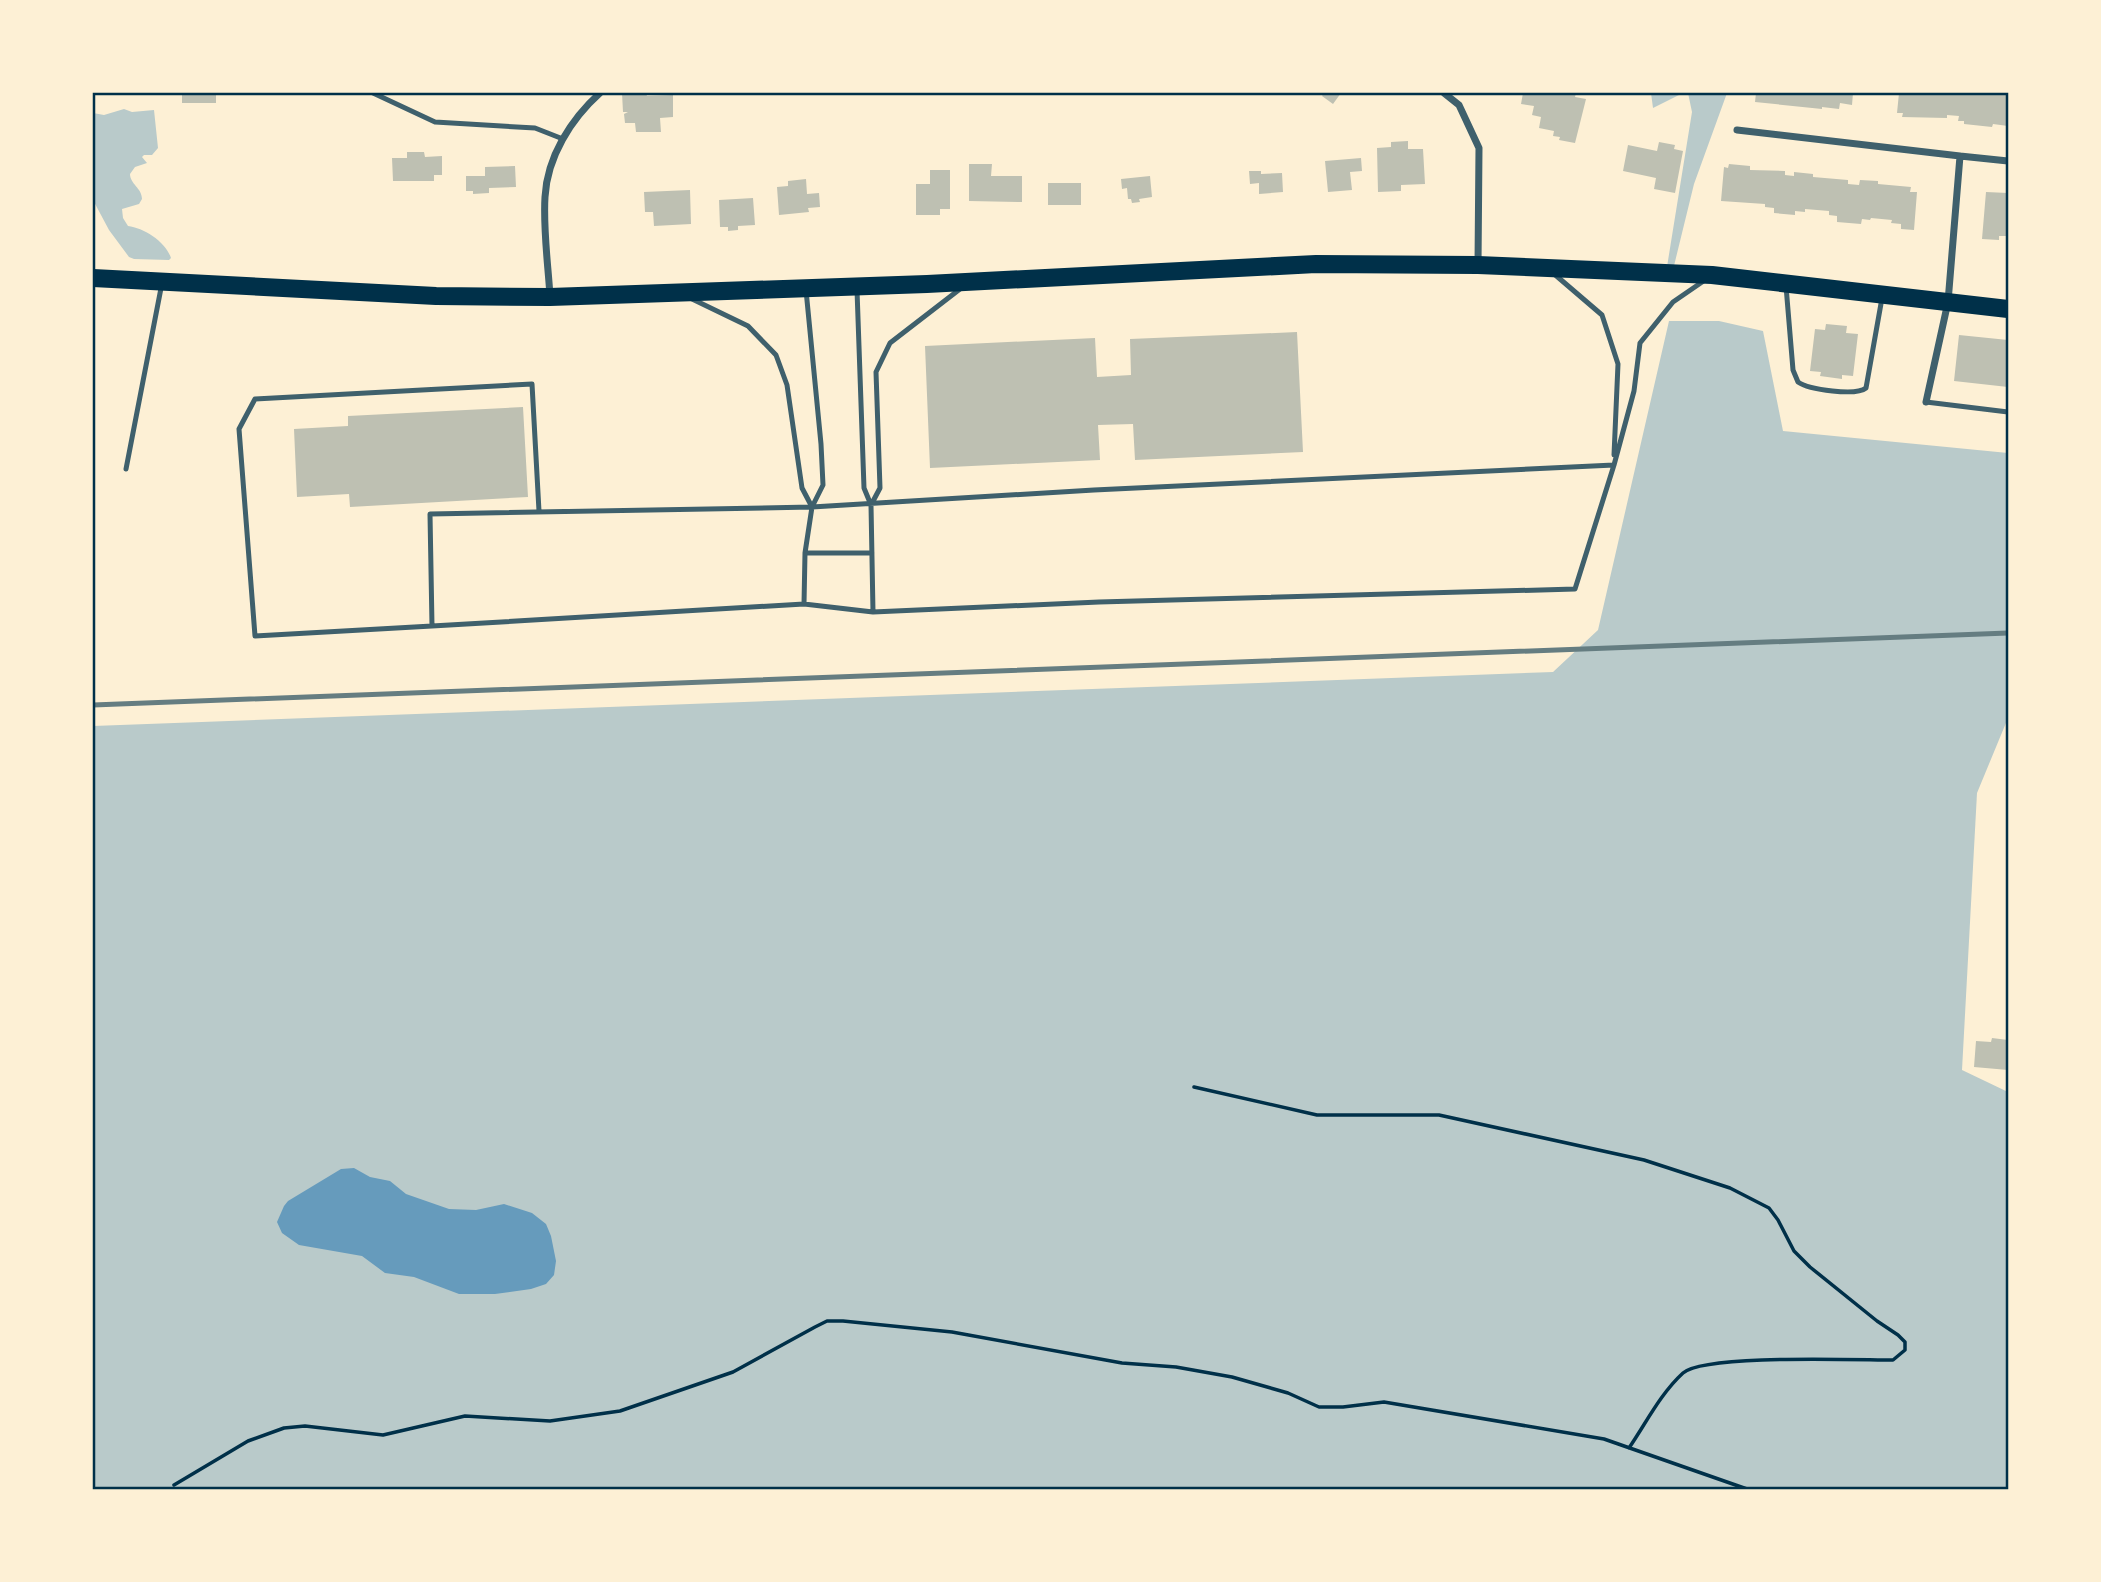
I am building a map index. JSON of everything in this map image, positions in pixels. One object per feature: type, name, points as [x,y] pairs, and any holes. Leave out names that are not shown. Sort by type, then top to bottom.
[{"type":"main road","points":[[93,278],[436,296],[550,297],[857,287],[1316,264],[1478,265],[1712,275],[2008,309]]},
{"type":"street","points":[[550,297],[545,197],[550,170],[572,124],[600,93]]},
{"type":"street","points":[[1444,93],[1459,105],[1479,148],[1478,265]]},
{"type":"street","points":[[1737,130],[2008,161]]},
{"type":"street","points":[[1926,402],[1948,302],[1960,156]]},
{"type":"lane","points":[[373,93],[435,122],[535,128],[563,139]]},
{"type":"lane","points":[[1548,269],[1602,315],[1618,364],[1614,465]]},
{"type":"lane","points":[[539,511],[533,384],[255,399],[239,429],[255,636],[804,604],[873,612],[1099,602],[1575,589],[1634,391],[1640,343],[1673,302],[1712,275]]},
{"type":"lane","points":[[125,469],[162,281]]},
{"type":"lane","points":[[871,505],[880,488],[876,372],[890,344],[968,282]]},
{"type":"lane","points":[[1786,283],[1794,376],[1802,386],[1856,393],[1866,388],[1883,294]]},
{"type":"lane","points":[[857,287],[864,488],[871,505],[873,612]]},
{"type":"lane","points":[[804,604],[805,553],[812,508],[822,485],[821,444],[806,289]]},
{"type":"lane","points":[[680,294],[748,326],[776,355],[787,385],[802,488],[812,508]]},
{"type":"lane","points":[[1926,402],[2008,412]]},
{"type":"lane","points":[[432,626],[430,513],[812,508],[1094,490],[1614,465]]},
{"type":"lane","points":[[805,553],[872,553]]},
{"type":"path","points":[[1194,1087],[1317,1115],[1439,1115],[1644,1160],[1730,1188],[1769,1208],[1794,1251],[1810,1267],[1905,1342],[1905,1350],[1893,1360],[1736,1361],[1695,1367],[1685,1371],[1661,1398],[1629,1448]]},
{"type":"path","points":[[174,1485],[248,1441],[284,1429],[305,1426],[383,1435],[465,1416],[550,1421],[620,1411],[733,1372],[827,1321],[952,1332],[1122,1363],[1176,1367],[1232,1377],[1288,1393],[1319,1407],[1384,1402],[1604,1439],[1747,1489]]},
{"type":"shaded area","points":[[1651,93],[1683,93],[1653,108]]},
{"type":"shaded area","points":[[1688,93],[1727,93],[1694,184],[1672,274],[1666,273],[1692,112]]},
{"type":"shaded area","points":[[124,109],[132,112],[154,110],[158,148],[152,155],[144,155],[142,157],[147,163],[135,167],[130,174],[142,199],[139,204],[122,209],[123,218],[128,226],[159,241],[168,252],[171,258],[169,260],[129,257],[109,230],[93,200],[93,113],[104,115]]},
{"type":"shaded area","points":[[1669,321],[1719,321],[1763,331],[1783,431],[2008,453],[2008,718],[1977,793],[1962,1070],[2008,1092],[2008,1489],[93,1489],[93,726],[1553,672],[1598,630]]},
{"type":"water","points":[[354,1168],[370,1177],[390,1181],[406,1194],[449,1209],[476,1210],[504,1204],[532,1213],[546,1224],[551,1236],[556,1261],[554,1275],[546,1284],[531,1289],[495,1294],[459,1294],[414,1277],[385,1273],[362,1256],[299,1245],[282,1233],[277,1222],[288,1201],[341,1169]]},
{"type":"building","points":[[182,93],[216,93],[216,103],[182,103]]},
{"type":"building","points":[[622,93],[673,95],[673,117],[660,118],[661,132],[636,132],[635,123],[625,123],[624,114],[628,112],[623,112]]},
{"type":"building","points":[[1324,93],[1341,93],[1333,104],[1322,96]]},
{"type":"building","points":[[1523,93],[1576,93],[1575,97],[1586,99],[1575,143],[1559,140],[1560,137],[1553,136],[1554,131],[1539,128],[1541,117],[1532,115],[1534,106],[1521,104]]},
{"type":"building","points":[[1756,93],[1853,93],[1852,105],[1840,103],[1839,109],[1822,109],[1755,102]]},
{"type":"building","points":[[1899,93],[2008,93],[2008,126],[1964,124],[1964,121],[1958,121],[1959,116],[1902,117],[1903,113],[1897,113]]},
{"type":"building","points":[[1408,141],[1408,149],[1423,149],[1425,184],[1401,185],[1401,191],[1378,192],[1377,148],[1391,147],[1391,142]]},
{"type":"building","points":[[1659,142],[1675,145],[1674,149],[1683,151],[1675,193],[1654,189],[1656,178],[1623,171],[1628,145],[1657,151]]},
{"type":"building","points":[[407,152],[424,152],[425,157],[442,156],[442,175],[434,175],[434,181],[393,181],[392,158],[407,158]]},
{"type":"building","points":[[1361,158],[1362,171],[1350,172],[1352,190],[1328,192],[1325,161]]},
{"type":"building","points":[[969,164],[992,164],[991,176],[1022,176],[1022,202],[969,201]]},
{"type":"building","points":[[1729,164],[1750,166],[1750,170],[1785,171],[1785,175],[1794,176],[1794,172],[1813,174],[1813,177],[1848,180],[1848,184],[1859,185],[1860,180],[1911,187],[1910,192],[1917,192],[1914,230],[1901,229],[1901,224],[1891,223],[1892,220],[1862,219],[1861,224],[1837,222],[1837,216],[1829,215],[1829,211],[1805,209],[1805,212],[1795,211],[1795,215],[1774,213],[1774,208],[1765,207],[1765,204],[1721,201],[1724,167],[1728,168]]},
{"type":"building","points":[[515,166],[516,187],[489,188],[489,193],[473,194],[473,191],[466,191],[466,176],[485,176],[485,167]]},
{"type":"building","points":[[930,170],[950,170],[950,209],[940,209],[940,215],[916,215],[916,184],[930,184]]},
{"type":"building","points":[[1249,171],[1261,171],[1261,174],[1282,173],[1283,192],[1259,194],[1259,183],[1250,184]]},
{"type":"building","points":[[1150,176],[1152,197],[1132,203],[1131,199],[1128,199],[1127,188],[1122,189],[1121,179]]},
{"type":"building","points":[[806,179],[807,194],[819,193],[820,207],[808,208],[809,212],[779,215],[777,187],[788,186],[788,181]]},
{"type":"building","points":[[1048,183],[1081,183],[1081,205],[1048,205]]},
{"type":"building","points":[[690,190],[691,224],[654,226],[653,212],[645,212],[644,192]]},
{"type":"building","points":[[1986,192],[2008,193],[2008,234],[1999,236],[1999,240],[1982,239]]},
{"type":"building","points":[[753,198],[755,225],[738,226],[738,230],[728,231],[728,227],[720,227],[719,200]]},
{"type":"building","points":[[1826,324],[1847,326],[1846,333],[1858,334],[1853,376],[1842,375],[1842,379],[1820,376],[1821,372],[1810,371],[1815,329],[1825,330]]},
{"type":"building","points":[[1297,332],[1303,452],[1135,460],[1133,424],[1098,425],[1100,460],[930,468],[925,346],[1095,338],[1097,377],[1131,375],[1130,339]]},
{"type":"building","points":[[1959,335],[2008,340],[2008,387],[1954,381]]},
{"type":"building","points":[[523,407],[528,497],[350,507],[349,494],[297,497],[294,429],[348,426],[348,416]]},
{"type":"building","points":[[1992,1038],[2008,1040],[2008,1070],[1974,1067],[1976,1041],[1991,1042]]},
{"type":"railway","points":[[93,705],[2008,633]]}]
